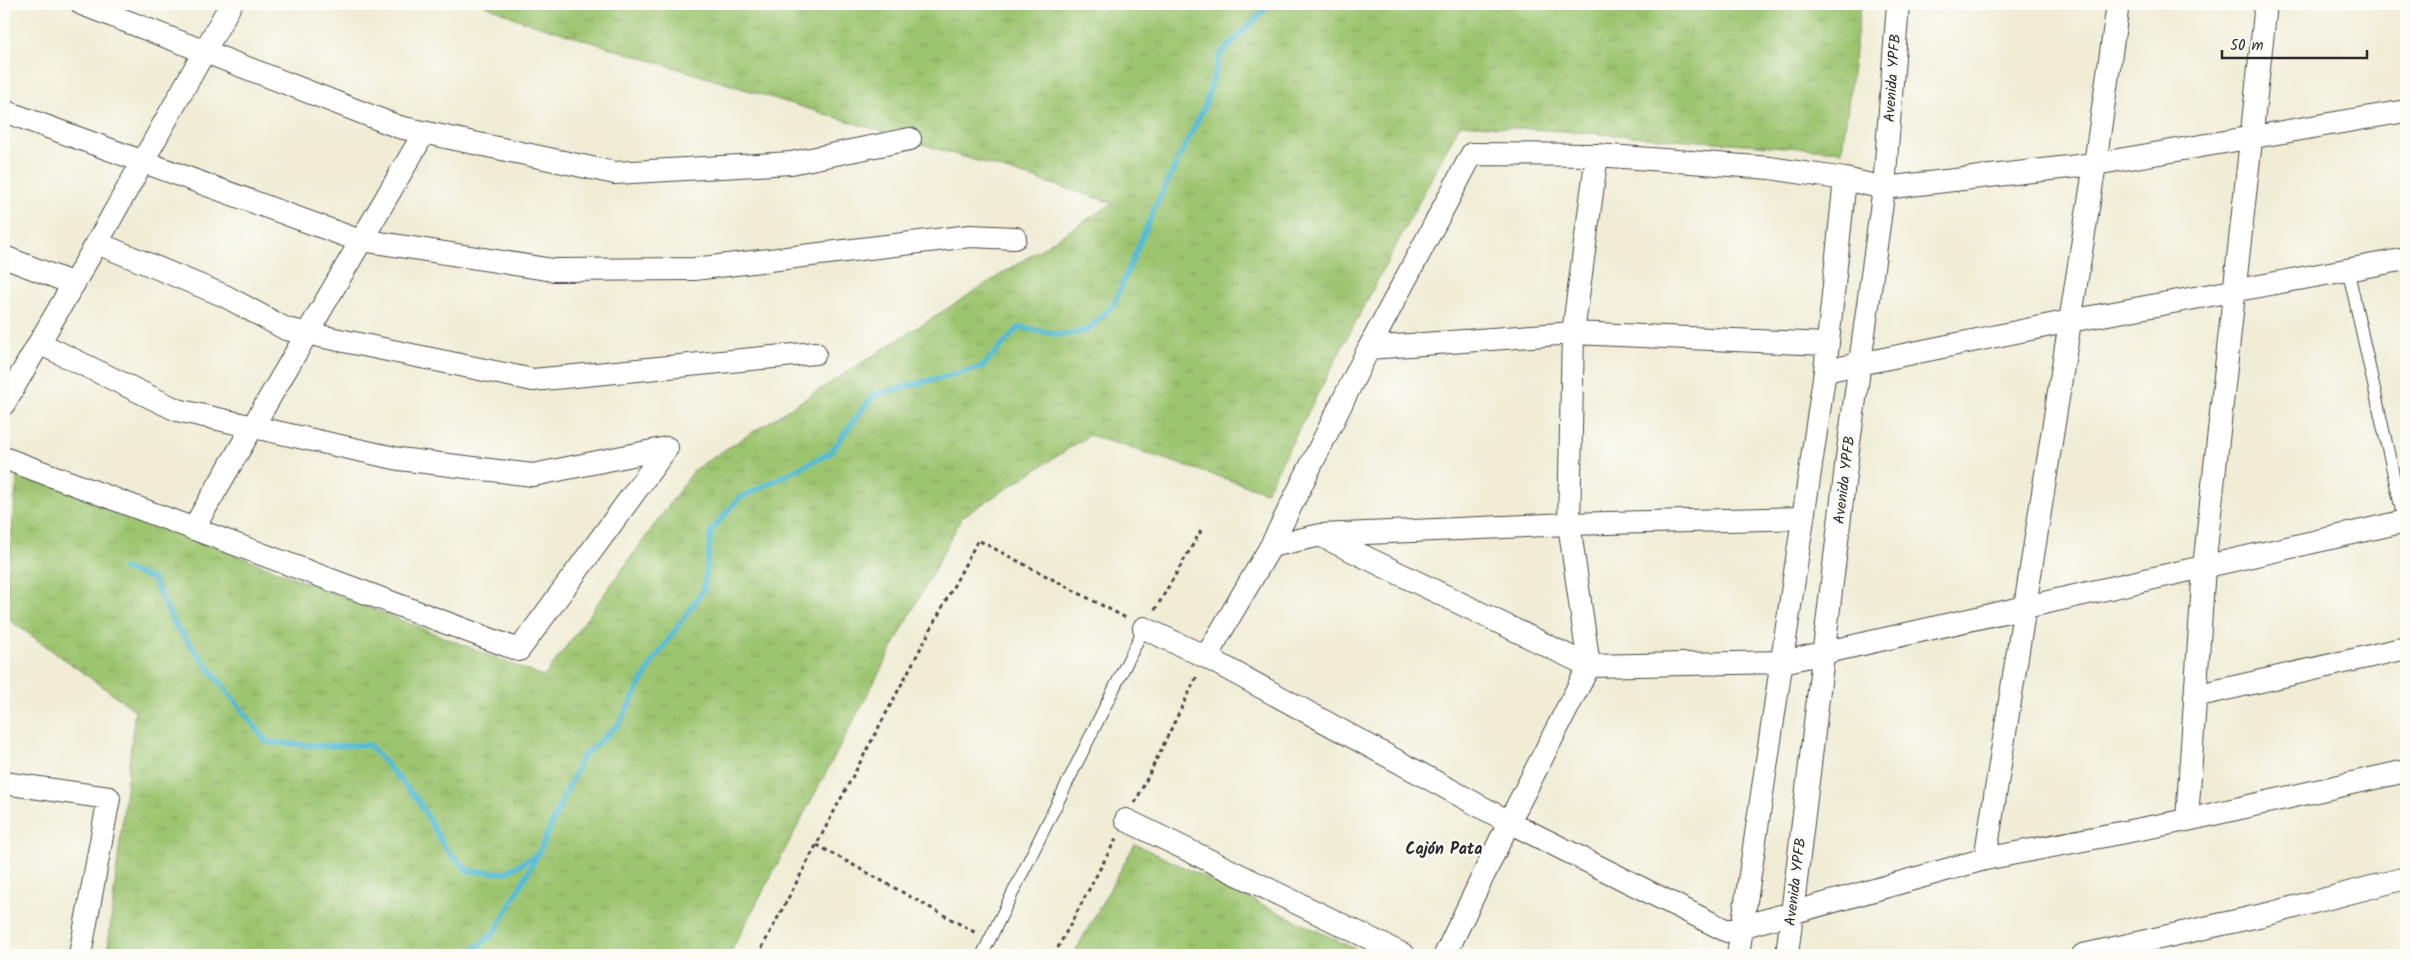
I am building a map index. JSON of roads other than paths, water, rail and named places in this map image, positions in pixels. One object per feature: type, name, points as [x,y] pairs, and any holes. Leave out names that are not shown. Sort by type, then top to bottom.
[{"type":"street","points":[[82,4],[399,128],[615,173],[791,163],[910,139]]},
{"type":"street","points":[[4,404],[74,284],[231,4]]},
{"type":"street","name":"Avenida YPFB","points":[[1787,955],[1884,188],[1898,4]]},
{"type":"street","points":[[1985,859],[2095,164],[2118,4]]},
{"type":"street","points":[[2187,820],[2204,566],[2266,4]]},
{"type":"street","points":[[1206,657],[1270,546],[1369,348],[1472,154],[1597,155],[1770,168],[1845,179],[1884,188],[2095,164],[2406,111]]},
{"type":"street","points":[[4,112],[142,164],[361,241],[562,270],[694,269],[970,236],[1015,238]]},
{"type":"street","points":[[193,529],[424,133]]},
{"type":"street","points":[[1445,955],[1509,822],[1589,666],[1568,524],[1573,333],[1597,155]]},
{"type":"street","points":[[1738,955],[1783,662],[1824,371],[1845,179]]},
{"type":"street","points":[[97,243],[225,296],[286,329],[533,380],[815,353]]},
{"type":"street","points":[[4,257],[74,284]]},
{"type":"street","points":[[1824,371],[2235,289],[2406,259]]},
{"type":"street","points":[[1369,348],[1573,333],[1827,344]]},
{"type":"street","points":[[4,458],[519,650],[667,448],[532,475],[399,460],[177,410],[39,343]]},
{"type":"street","points":[[1270,546],[1321,535],[1568,524],[1803,518]]},
{"type":"street","points":[[1321,535],[1589,666],[1783,662],[2405,521]]},
{"type":"street","points":[[1144,628],[1206,657],[1509,822],[1727,931],[1985,859],[2187,820],[2406,770]]},
{"type":"street","points":[[2195,696],[2406,648]]},
{"type":"street","points":[[4,783],[109,798],[80,955]]},
{"type":"street","points":[[1126,820],[1404,955]]},
{"type":"street","points":[[2083,955],[2160,947],[2272,913],[2406,878]]},
{"type":"lane","points":[[2348,270],[2405,521]]},
{"type":"lane","points":[[982,955],[1144,628]]},
{"type":"waterway","points":[[467,955],[495,932],[538,854],[582,757],[619,724],[652,663],[704,589],[711,531],[738,499],[830,453],[873,395],[982,367],[1019,327],[1060,335],[1086,331],[1113,306],[1154,209],[1205,105],[1220,55],[1270,4]]},
{"type":"waterway","points":[[123,569],[153,579],[174,624],[267,742],[318,746],[369,745],[417,799],[445,848],[468,871],[505,873],[536,855]]},
{"type":"district","name":"Cajón Pata","points":[[1444,849]]}]
